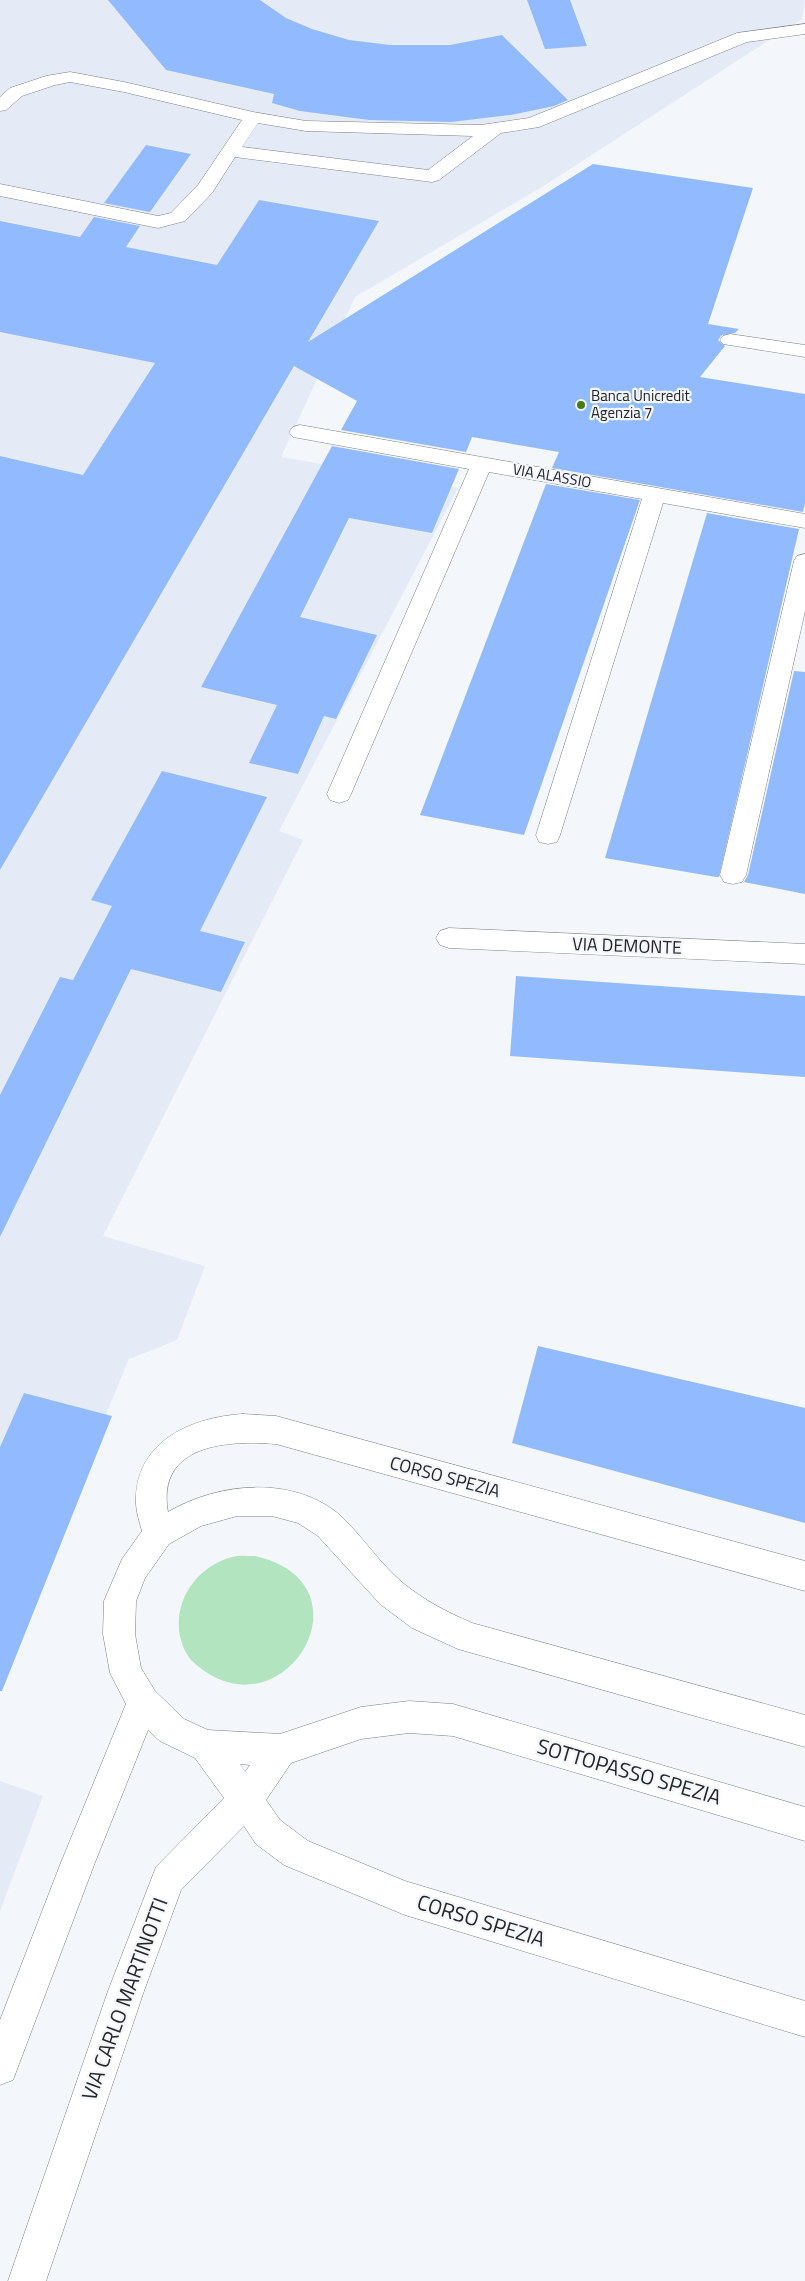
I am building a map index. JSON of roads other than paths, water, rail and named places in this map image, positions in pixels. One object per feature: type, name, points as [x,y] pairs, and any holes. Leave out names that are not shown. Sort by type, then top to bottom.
[{"type":"street","points":[[0,106],[16,92],[52,80],[70,77],[124,87],[253,117],[306,126],[481,131],[533,123],[743,37],[805,29]]},
{"type":"street","points":[[0,190],[158,222],[178,217],[205,189],[253,117]]},
{"type":"street","points":[[230,151],[403,174],[432,176],[495,129]]},
{"type":"street","points":[[730,340],[805,351]]},
{"type":"street","name":"VIA ALASSIO","points":[[300,432],[805,521]]},
{"type":"street","points":[[338,794],[482,464]]},
{"type":"street","points":[[548,836],[655,494]]},
{"type":"street","points":[[733,875],[805,561]]},
{"type":"street","name":"VIA DEMONTE","points":[[448,938],[805,954]]},
{"type":"street","name":"CORSO SPEZIA","points":[[158,1534],[151,1497],[157,1470],[172,1450],[200,1435],[237,1428],[276,1430],[805,1576]]},
{"type":"street","points":[[280,1750],[207,1746],[172,1730],[142,1702],[126,1673],[119,1634],[120,1601],[133,1569],[158,1534],[194,1513],[236,1502],[272,1502],[305,1510],[329,1526],[391,1593],[423,1617],[469,1638],[805,1731]]},
{"type":"street","points":[[0,2068],[142,1702]]},
{"type":"street","name":"SOTTOPASSO SPEZIA","points":[[280,1750],[361,1723],[409,1717],[453,1720],[805,1824]]},
{"type":"street","name":"CORSO SPEZIA","points":[[207,1746],[268,1832],[296,1853],[405,1898],[805,2019]]},
{"type":"street","name":"VIA CARLO MARTINOTTI","points":[[27,2281],[168,1879],[245,1801],[280,1750]]},
{"type":"place","name":"Banca Unicredit Agenzia 7","points":[[581,405]]}]
